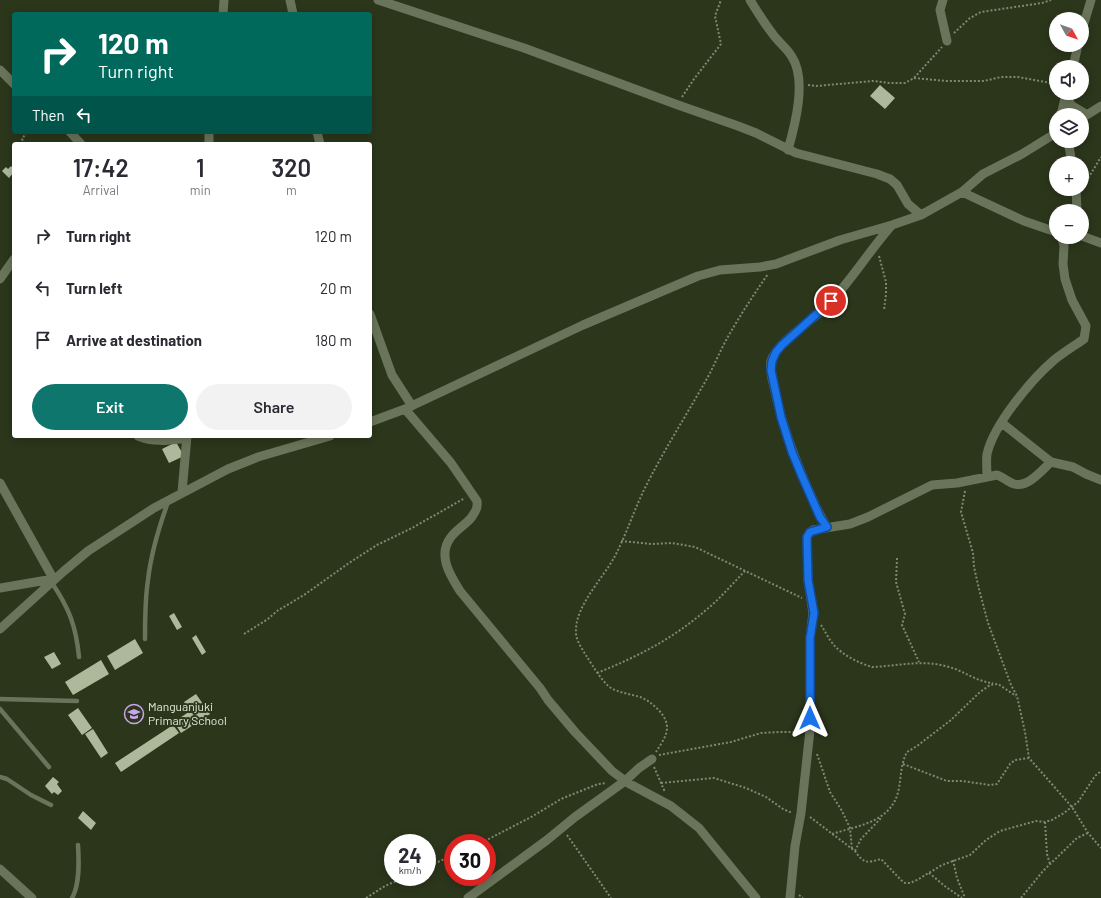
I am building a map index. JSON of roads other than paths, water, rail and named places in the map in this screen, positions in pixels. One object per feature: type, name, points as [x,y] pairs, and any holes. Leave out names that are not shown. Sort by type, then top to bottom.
[{"type":"street","points":[[223,12],[224,0]]},
{"type":"street","points":[[290,0],[293,12]]},
{"type":"street","points":[[378,0],[524,48],[756,133],[796,153],[877,174],[890,179],[897,185],[908,204],[921,215]]},
{"type":"street","points":[[750,0],[772,34],[792,56],[796,66],[799,81],[796,113],[788,150]]},
{"type":"street","points":[[943,0],[940,10],[947,41]]},
{"type":"street","points":[[1087,12],[1091,0]]},
{"type":"street","points":[[0,70],[12,82]]},
{"type":"street","points":[[1089,113],[1101,106]]},
{"type":"street","points":[[72,134],[78,142]]},
{"type":"street","points":[[372,421],[409,407],[582,325],[698,276],[720,270],[760,267],[776,264],[840,240],[921,215],[962,192],[983,174],[1022,154],[1049,137]]},
{"type":"street","points":[[962,192],[1024,222],[1049,230]]},
{"type":"street","points":[[827,527],[820,517],[802,476],[783,424],[772,380],[772,361],[776,352],[782,345],[825,308],[858,270],[876,243],[892,225]]},
{"type":"street","points":[[1089,239],[1101,243]]},
{"type":"street","points":[[987,476],[987,454],[996,432],[1002,423],[1036,377],[1066,350],[1084,338],[1086,334],[1086,326],[1072,300],[1064,279],[1064,244]]},
{"type":"street","points":[[0,279],[12,262]]},
{"type":"street","points":[[372,320],[392,375],[409,407],[478,501],[476,510],[464,526],[451,537],[446,547],[444,559],[449,574],[460,591],[540,688],[548,700],[622,783],[671,806],[699,828],[756,898]]},
{"type":"street","points":[[1002,423],[1051,462],[1073,467],[1101,480]]},
{"type":"street","points":[[143,438],[158,441],[180,438]]},
{"type":"street","points":[[182,492],[187,438]]},
{"type":"street","points":[[0,630],[53,580],[88,551],[154,508],[228,469],[258,457],[323,438]]},
{"type":"street","points":[[790,898],[809,735],[810,638],[813,609],[808,580],[807,537],[810,532],[827,527],[850,524],[868,517],[932,485],[957,483],[997,475],[1011,483],[1017,485],[1023,484],[1029,481],[1051,462]]},
{"type":"street","points":[[0,483],[53,580]]},
{"type":"street","points":[[0,588],[53,580]]},
{"type":"street","points":[[468,898],[652,759]]},
{"type":"street","points":[[0,869],[32,898]]},
{"type":"lane","points":[[145,638],[148,580],[158,532],[168,500]]},
{"type":"lane","points":[[53,580],[65,603],[75,628],[79,657]]},
{"type":"lane","points":[[0,699],[77,701]]},
{"type":"lane","points":[[0,709],[49,767]]},
{"type":"lane","points":[[0,778],[7,779],[31,796],[51,805]]},
{"type":"lane","points":[[72,898],[77,887],[79,861],[78,845]]},
{"type":"place","name":"Manguanjuki Primary School","points":[[134,714]]}]
